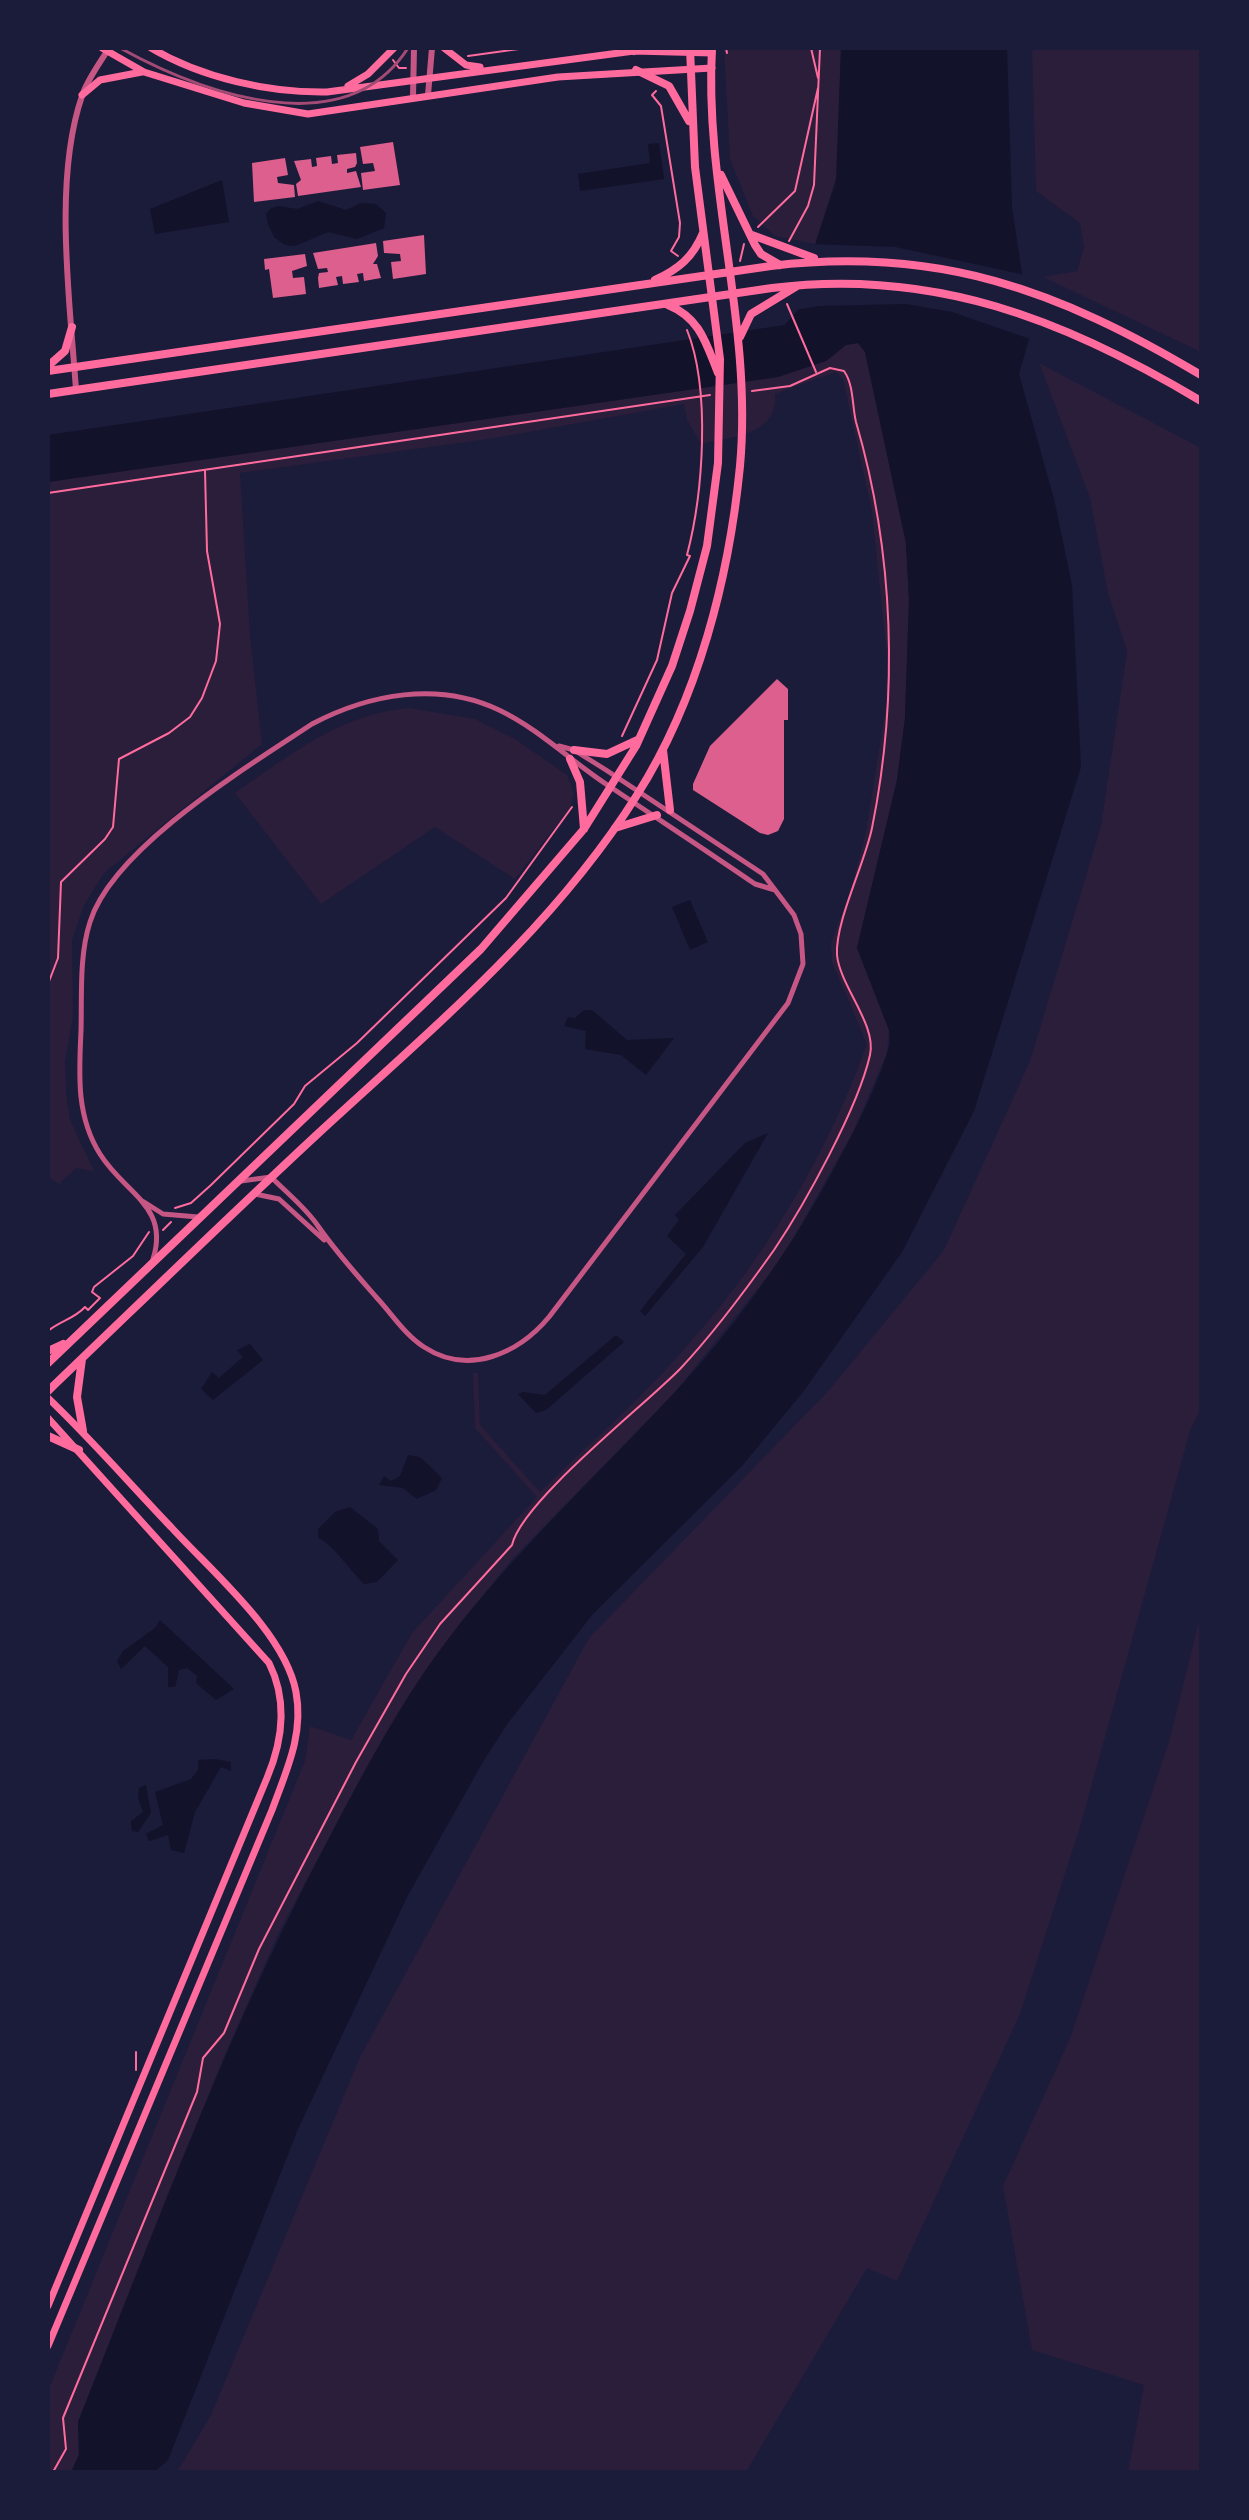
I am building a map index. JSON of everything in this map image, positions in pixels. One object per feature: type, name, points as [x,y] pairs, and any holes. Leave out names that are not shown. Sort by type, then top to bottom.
[{"type":"main road","points":[[48,1391],[271,1177],[496,969],[577,879],[640,792],[663,745],[705,640],[728,547],[740,464],[744,395],[737,312],[717,167],[712,51],[637,49],[343,90],[278,92],[196,68],[151,48]]},
{"type":"main road","points":[[343,90],[368,74],[394,48]]},
{"type":"main road","points":[[444,48],[466,65],[490,68]]},
{"type":"main road","points":[[106,49],[144,72],[244,103],[308,114],[413,97],[636,70],[712,68]]},
{"type":"main road","points":[[48,1363],[481,949],[584,829],[639,738],[672,666],[701,569],[718,463],[720,378],[717,316],[703,233],[691,126],[690,50]]},
{"type":"main road","points":[[636,70],[669,86],[682,104],[691,126]]},
{"type":"main road","points":[[82,95],[100,80],[144,72]]},
{"type":"main road","points":[[717,167],[761,254],[776,265]]},
{"type":"main road","points":[[647,284],[671,273],[694,254],[703,233]]},
{"type":"main road","points":[[752,235],[787,251],[826,261]]},
{"type":"main road","points":[[48,369],[74,368],[776,265],[895,261],[942,267],[1027,290],[1091,318],[1201,375]]},
{"type":"main road","points":[[48,394],[733,293],[801,284],[883,283],[954,293],[1051,324],[1114,352],[1201,401]]},
{"type":"main road","points":[[740,338],[751,314],[801,284]]},
{"type":"main road","points":[[668,305],[694,320],[720,378]]},
{"type":"main road","points":[[48,369],[65,351],[72,327]]},
{"type":"main road","points":[[584,829],[580,782],[572,754],[614,753],[639,738]]},
{"type":"main road","points":[[663,745],[670,810]]},
{"type":"main road","points":[[613,829],[657,815]]},
{"type":"main road","points":[[48,1351],[70,1340]]},
{"type":"main road","points":[[83,1358],[77,1397],[83,1431]]},
{"type":"main road","points":[[48,1398],[83,1431],[264,1630],[291,1673],[298,1720],[292,1759],[272,1810],[48,2346]]},
{"type":"main road","points":[[48,1418],[269,1663],[281,1694],[282,1722],[277,1755],[48,2306]]},
{"type":"main road","points":[[48,1436],[79,1450]]},
{"type":"street","points":[[413,97],[414,48]]},
{"type":"street","points":[[428,95],[432,48]]},
{"type":"street","points":[[76,390],[65,238],[66,197],[82,95],[106,49]]},
{"type":"street","points":[[151,1264],[158,1231],[143,1202],[97,1151],[82,1112],[79,1083],[87,937],[98,903],[116,872],[167,827],[277,747],[339,709],[366,700],[419,693],[470,701],[500,710],[554,745],[670,810],[763,874],[794,915],[803,964],[788,1003],[529,1339],[491,1358],[449,1359],[424,1347],[403,1329],[328,1243],[279,1199],[253,1194]]},
{"type":"street","points":[[572,754],[610,787],[657,815],[755,884],[775,890]]},
{"type":"street","points":[[236,1182],[271,1177],[318,1225],[328,1243]]},
{"type":"street","points":[[143,1202],[173,1217],[192,1219],[205,1215]]},
{"type":"path","points":[[463,56],[526,48]]},
{"type":"path","points":[[726,48],[727,53]]},
{"type":"path","points":[[767,220],[795,191],[819,83],[811,48]]},
{"type":"path","points":[[788,242],[808,206],[814,185],[820,48]]},
{"type":"path","points":[[652,95],[661,106],[680,223],[679,237],[671,251]]},
{"type":"path","points":[[784,298],[816,372]]},
{"type":"path","points":[[620,739],[657,660],[672,593],[690,556],[687,555],[700,476],[700,405],[693,345],[687,329]]},
{"type":"path","points":[[53,2472],[66,2449],[63,2418],[197,2092],[203,2058],[222,2037],[265,1936],[406,1674],[431,1635],[512,1545],[514,1534],[543,1500],[631,1412],[679,1370],[749,1284],[790,1224],[834,1141],[871,1053],[869,1035],[840,969],[838,949],[871,832],[891,703],[887,610],[874,498],[848,375],[838,368],[816,372],[790,386],[744,395]]},
{"type":"path","points":[[48,493],[719,398]]},
{"type":"path","points":[[48,984],[58,958],[61,882],[105,839],[113,827],[119,759],[186,721],[202,698],[216,661],[220,624],[207,551],[205,471]]},
{"type":"path","points":[[48,1331],[58,1322],[74,1318],[85,1307],[88,1310],[100,1298],[92,1292],[94,1287],[133,1256],[149,1232],[166,1230],[175,1207],[191,1203],[211,1185],[294,1104],[305,1086],[357,1043],[506,898],[575,800]]},
{"type":"shaded area","points":[[724,48],[841,48],[837,175],[815,244],[775,236],[753,216],[730,159]]},
{"type":"shaded area","points":[[841,48],[1007,48],[1012,208],[1031,332],[1019,374],[1054,499],[1072,585],[1081,767],[974,1111],[902,1252],[803,1392],[742,1466],[592,1615],[508,1723],[484,1760],[407,1897],[298,2129],[168,2460],[154,2472],[71,2472],[79,2455],[78,2422],[226,2055],[292,1911],[386,1733],[425,1671],[482,1597],[674,1393],[741,1314],[781,1258],[817,1199],[873,1092],[890,1043],[889,1030],[857,948],[897,780],[905,718],[909,600],[906,543],[865,352],[858,343],[846,345],[826,361],[778,377],[48,482],[48,435],[785,325],[802,305],[816,242],[836,181]]},
{"type":"shaded area","points":[[1032,48],[1201,48],[1201,352],[1043,277],[1077,271],[1084,247],[1080,223],[1036,191]]},
{"type":"shaded area","points":[[659,143],[664,179],[580,191],[578,174],[650,163],[648,144]]},
{"type":"shaded area","points":[[222,180],[229,222],[155,234],[150,209]]},
{"type":"shaded area","points":[[318,201],[346,210],[361,203],[376,204],[386,213],[384,228],[357,239],[328,232],[295,246],[285,245],[274,237],[266,214],[270,209],[278,206],[297,209]]},
{"type":"shaded area","points":[[858,343],[865,352],[906,543],[909,600],[905,718],[897,780],[857,948],[889,1030],[887,1053],[853,1132],[783,1257],[676,1391],[514,1557],[461,1622],[424,1673],[363,1774],[278,1934],[220,2066],[78,2422],[79,2455],[71,2472],[48,2472],[48,2391],[305,1761],[310,1726],[351,1740],[412,1633],[537,1497],[475,1428],[473,1373],[478,1373],[480,1425],[540,1492],[646,1391],[709,1320],[764,1247],[832,1129],[867,1044],[832,962],[831,943],[851,890],[866,832],[886,706],[887,658],[872,511],[843,379],[836,372],[775,394],[774,408],[769,418],[751,432],[701,444],[687,420],[684,404],[495,438],[240,473],[250,635],[262,744],[104,873],[84,905],[72,940],[73,1016],[65,1062],[66,1093],[70,1120],[94,1171],[76,1168],[59,1184],[48,1177],[48,482],[778,377],[826,361],[846,345]]},
{"type":"shaded area","points":[[1039,363],[1201,448],[1201,1408],[1190,1431],[1080,1827],[1020,2014],[897,2281],[867,2268],[746,2472],[177,2472],[211,2415],[360,2057],[589,1638],[830,1389],[944,1250],[1030,1061],[1101,826],[1127,651],[1108,593],[1090,498]]},
{"type":"shaded area","points":[[409,708],[475,719],[515,739],[567,775],[574,794],[570,808],[515,879],[435,827],[321,904],[235,793],[317,738],[360,718]]},
{"type":"shaded area","points":[[690,900],[708,942],[690,950],[672,907]]},
{"type":"shaded area","points":[[584,1010],[592,1010],[627,1040],[674,1038],[646,1075],[621,1055],[585,1049],[586,1031],[564,1026],[568,1017],[575,1018]]},
{"type":"shaded area","points":[[768,1133],[703,1247],[645,1316],[640,1311],[686,1254],[667,1236],[679,1220],[675,1215],[745,1143]]},
{"type":"shaded area","points":[[616,1335],[624,1342],[546,1410],[536,1413],[518,1394],[545,1395]]},
{"type":"shaded area","points":[[250,1344],[263,1360],[213,1400],[201,1389],[212,1372],[219,1378],[243,1357],[237,1350]]},
{"type":"shaded area","points":[[408,1455],[420,1457],[442,1478],[436,1490],[417,1499],[403,1488],[379,1485],[384,1476],[391,1481],[400,1476]]},
{"type":"shaded area","points":[[350,1507],[378,1529],[379,1541],[398,1560],[377,1582],[364,1584],[318,1537],[318,1529],[335,1512]]},
{"type":"shaded area","points":[[1201,1613],[1201,2472],[1128,2472],[1144,2385],[1032,2350],[1003,2186],[1071,2036],[1169,1741]]},
{"type":"shaded area","points":[[160,1620],[234,1689],[216,1700],[196,1683],[197,1676],[187,1668],[179,1670],[175,1687],[168,1687],[168,1667],[145,1646],[121,1669],[117,1661],[123,1651],[155,1628]]},
{"type":"shaded area","points":[[198,1760],[231,1762],[231,1771],[221,1767],[195,1812],[184,1853],[171,1850],[168,1835],[149,1841],[146,1834],[163,1825],[155,1792],[191,1779],[198,1770]]},
{"type":"shaded area","points":[[146,1785],[151,1813],[138,1832],[132,1831],[131,1821],[143,1812],[138,1798],[139,1788]]},
{"type":"pier","points":[[811,244],[896,247],[1025,275],[1035,333],[1033,340],[952,312],[906,304],[820,306],[795,310]]},
{"type":"building","points":[[393,142],[400,185],[363,190],[361,173],[375,171],[373,163],[363,164],[360,147]]},
{"type":"building","points":[[356,153],[357,163],[355,167],[347,169],[347,173],[356,171],[361,187],[298,196],[296,184],[301,180],[294,161],[311,159],[312,167],[317,166],[316,158],[331,156],[332,164],[338,163],[337,155]]},
{"type":"building","points":[[285,158],[288,175],[277,177],[278,183],[294,185],[295,197],[254,202],[252,163]]},
{"type":"building","points":[[424,235],[426,274],[393,279],[391,262],[401,261],[400,254],[384,253],[383,241]]},
{"type":"building","points":[[376,243],[378,256],[373,264],[377,264],[381,278],[364,281],[363,273],[357,274],[359,282],[343,284],[342,276],[336,277],[338,285],[319,288],[319,273],[328,272],[327,268],[318,269],[313,253]]},
{"type":"building","points":[[305,254],[307,266],[292,271],[293,278],[304,277],[306,294],[273,298],[269,269],[265,270],[264,259]]},
{"type":"building","points":[[777,679],[788,689],[788,720],[784,720],[784,819],[778,831],[768,835],[760,833],[693,790],[693,784],[710,746]]},
{"type":"railway","points":[[120,48],[191,81],[231,94],[271,102],[311,103],[348,96],[381,78],[408,48]]}]
